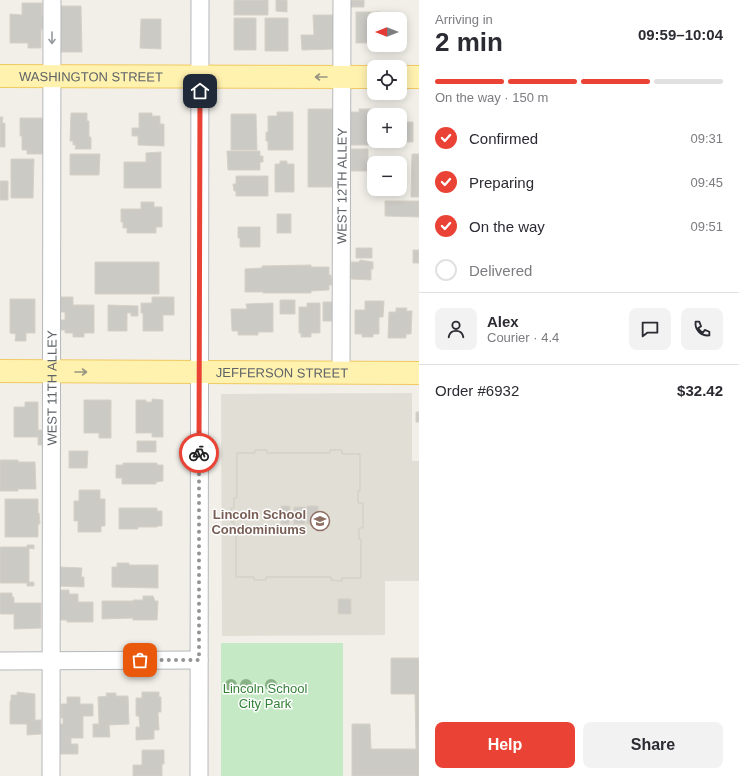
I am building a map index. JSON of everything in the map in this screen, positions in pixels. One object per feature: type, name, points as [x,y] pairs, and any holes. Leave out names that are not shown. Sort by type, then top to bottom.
[{"type":"main road","name":"WASHINGTON STREET","points":[[0,76],[367,77]]},
{"type":"main road","points":[[407,77],[419,77]]},
{"type":"main road","name":"JEFFERSON STREET","points":[[0,371],[419,373]]},
{"type":"street","name":"WEST 11TH ALLEY","points":[[51,776],[52,0]]},
{"type":"street","points":[[199,776],[200,0]]},
{"type":"street","name":"WEST 12TH ALLEY","points":[[341,373],[342,0]]},
{"type":"street","points":[[0,661],[199,660]]},
{"type":"shaded area","name":"Lincoln School Condominiums","points":[[412,393],[412,461],[419,461],[419,581],[385,581],[385,635],[222,636],[221,394]]},
{"type":"green space","name":"Lincoln School City Park","points":[[221,643],[343,643],[343,776],[221,776]]},
{"type":"building","points":[[234,0],[268,0],[268,15],[234,15]]},
{"type":"building","points":[[276,0],[287,0],[287,12],[276,11]]},
{"type":"building","points":[[349,0],[364,0],[364,7],[348,7]]},
{"type":"building","points":[[22,3],[42,3],[42,17],[47,17],[47,29],[41,29],[41,48],[28,48],[28,43],[10,43],[10,14],[22,15]]},
{"type":"building","points":[[58,6],[81,6],[82,52],[58,52]]},
{"type":"building","points":[[356,12],[367,12],[367,43],[356,43]]},
{"type":"building","points":[[313,15],[335,15],[336,49],[302,50],[301,35],[314,35]]},
{"type":"building","points":[[234,18],[256,18],[256,50],[234,50]]},
{"type":"building","points":[[265,18],[288,18],[288,51],[265,51]]},
{"type":"building","points":[[141,19],[161,19],[161,49],[140,48]]},
{"type":"building","points":[[308,109],[336,109],[336,187],[308,187]]},
{"type":"building","points":[[359,109],[367,109],[367,145],[350,145],[350,112],[359,112]]},
{"type":"building","points":[[277,112],[293,112],[293,150],[268,150],[266,132],[268,132],[268,116],[277,116]]},
{"type":"building","points":[[71,113],[87,113],[87,121],[89,121],[89,137],[91,137],[91,149],[75,149],[76,145],[73,145],[73,141],[70,141]]},
{"type":"building","points":[[139,113],[152,113],[152,116],[160,116],[160,124],[164,124],[164,146],[138,145],[138,136],[132,136],[132,128],[139,128]]},
{"type":"building","points":[[231,114],[256,114],[257,150],[231,150]]},
{"type":"building","points":[[0,117],[3,117],[2,123],[5,123],[5,147],[0,147]]},
{"type":"building","points":[[20,118],[44,118],[44,154],[27,154],[27,150],[22,150]]},
{"type":"building","points":[[407,122],[413,122],[413,142],[407,142]]},
{"type":"building","points":[[351,149],[368,149],[367,171],[351,171]]},
{"type":"building","points":[[227,151],[260,151],[260,156],[263,156],[263,162],[260,162],[260,170],[228,170]]},
{"type":"building","points":[[161,152],[161,188],[124,188],[124,162],[146,162],[146,153]]},
{"type":"building","points":[[70,154],[100,154],[99,175],[70,175]]},
{"type":"building","points":[[412,154],[419,154],[419,197],[411,197]]},
{"type":"building","points":[[11,159],[34,159],[33,198],[11,198]]},
{"type":"building","points":[[280,161],[287,161],[287,164],[294,164],[294,192],[275,192],[275,164],[280,164]]},
{"type":"building","points":[[236,176],[268,176],[268,196],[236,196],[236,191],[234,191],[233,184],[236,184]]},
{"type":"building","points":[[0,181],[8,181],[8,200],[0,200]]},
{"type":"building","points":[[385,201],[419,201],[419,217],[385,216]]},
{"type":"building","points":[[141,202],[154,202],[154,207],[162,207],[162,227],[156,227],[156,233],[127,233],[127,228],[123,228],[123,222],[121,222],[121,209],[141,209]]},
{"type":"building","points":[[277,214],[291,214],[291,233],[277,233]]},
{"type":"building","points":[[238,227],[260,227],[260,247],[240,247]]},
{"type":"building","points":[[356,248],[372,248],[372,258],[356,258]]},
{"type":"building","points":[[413,250],[419,250],[419,263],[413,263]]},
{"type":"building","points":[[360,260],[373,262],[373,269],[371,269],[371,280],[351,279],[351,262],[359,262]]},
{"type":"building","points":[[95,262],[159,262],[159,294],[95,294]]},
{"type":"building","points":[[311,265],[311,267],[329,267],[329,275],[331,275],[332,285],[329,285],[329,290],[311,291],[311,293],[245,292],[245,269],[262,268],[262,266]]},
{"type":"building","points":[[56,297],[73,297],[73,305],[94,305],[94,333],[84,333],[84,337],[73,337],[73,333],[65,333],[65,330],[57,330],[57,320],[65,320],[65,312],[56,312]]},
{"type":"building","points":[[152,297],[174,297],[174,315],[163,315],[163,331],[143,331],[143,313],[141,313],[141,303],[152,303]]},
{"type":"building","points":[[10,299],[35,299],[35,333],[26,333],[26,341],[15,341],[16,334],[10,333]]},
{"type":"building","points":[[280,300],[295,300],[295,314],[280,314]]},
{"type":"building","points":[[365,301],[384,301],[383,317],[379,317],[379,334],[373,334],[373,337],[362,337],[362,334],[355,334],[355,310],[365,310]]},
{"type":"building","points":[[323,302],[334,302],[334,321],[323,321]]},
{"type":"building","points":[[273,303],[273,332],[258,332],[258,335],[238,335],[238,331],[232,331],[231,309],[247,309],[246,304]]},
{"type":"building","points":[[307,303],[320,303],[320,333],[311,333],[311,337],[301,337],[301,333],[299,333],[299,307],[307,307]]},
{"type":"building","points":[[108,305],[138,306],[138,316],[131,316],[131,313],[127,313],[127,331],[108,331]]},
{"type":"building","points":[[396,308],[407,308],[406,311],[412,311],[411,334],[406,334],[406,338],[388,338],[389,312],[396,312]]},
{"type":"building","points":[[152,399],[163,400],[163,437],[152,437],[152,433],[136,433],[136,400],[146,400],[146,402],[152,402]]},
{"type":"building","points":[[84,400],[111,400],[111,438],[99,438],[99,433],[84,433]]},
{"type":"building","points":[[25,402],[38,402],[38,430],[46,430],[46,445],[38,445],[38,437],[14,437],[14,407],[25,407]]},
{"type":"building","points":[[416,412],[419,412],[419,422],[416,422]]},
{"type":"building","points":[[137,441],[156,441],[156,452],[137,452]]},
{"type":"building","points":[[255,450],[267,450],[267,453],[330,453],[330,450],[342,450],[342,454],[360,454],[360,491],[358,491],[358,503],[363,503],[363,528],[359,528],[359,539],[361,539],[361,578],[342,578],[342,581],[331,580],[331,577],[266,577],[266,580],[254,580],[254,577],[236,577],[236,532],[234,532],[234,522],[231,522],[231,508],[234,508],[234,498],[237,498],[237,453],[255,453]],"holes":[[[281,506],[290,506],[289,524],[281,524]],[[307,506],[318,506],[318,524],[307,524]],[[294,507],[305,507],[305,524],[294,524]]]},
{"type":"building","points":[[255,450],[267,450],[267,453],[330,453],[330,450],[342,450],[342,454],[360,454],[360,491],[358,491],[358,503],[363,503],[363,528],[359,528],[359,539],[361,539],[361,578],[342,578],[342,581],[331,580],[331,577],[266,577],[266,580],[254,580],[254,577],[236,577],[236,532],[234,532],[234,522],[231,522],[231,508],[234,508],[234,498],[237,498],[237,453],[255,453]]},
{"type":"building","points":[[69,451],[88,451],[87,468],[69,468]]},
{"type":"building","points":[[0,460],[35,462],[36,489],[0,491]]},
{"type":"building","points":[[123,463],[157,463],[157,465],[163,465],[163,481],[156,482],[156,484],[122,484],[122,478],[116,478],[116,465],[123,465]]},
{"type":"building","points":[[79,490],[100,490],[100,499],[105,499],[105,526],[101,526],[101,532],[78,532],[78,521],[74,521],[74,501],[79,501]]},
{"type":"building","points":[[5,499],[38,499],[40,524],[38,524],[38,537],[5,537]]},
{"type":"building","points":[[119,508],[157,508],[157,511],[162,511],[162,526],[138,527],[138,529],[119,529]]},
{"type":"building","points":[[27,545],[34,545],[34,549],[29,548],[29,582],[34,582],[34,586],[27,586],[27,583],[0,583],[0,547],[27,547]]},
{"type":"building","points":[[117,563],[129,563],[129,565],[158,565],[158,588],[112,587],[112,567],[117,567]]},
{"type":"building","points":[[59,567],[82,568],[81,577],[84,577],[84,587],[58,586]]},
{"type":"building","points":[[58,590],[69,590],[69,594],[78,594],[78,602],[93,602],[93,622],[67,622],[67,620],[58,620]]},
{"type":"building","points":[[0,593],[12,593],[14,603],[41,603],[41,628],[14,629],[14,614],[0,614]]},
{"type":"building","points":[[143,596],[153,596],[155,601],[158,601],[157,620],[133,620],[133,618],[102,619],[102,601],[143,600]]},
{"type":"building","points":[[338,599],[351,599],[351,614],[338,614]]},
{"type":"building","points":[[391,658],[419,658],[419,776],[352,776],[352,724],[370,724],[371,749],[416,749],[415,694],[391,694]]},
{"type":"building","points":[[17,692],[35,694],[35,720],[41,720],[41,734],[27,735],[27,724],[10,724],[11,695],[17,695]]},
{"type":"building","points":[[142,692],[159,692],[159,697],[161,697],[161,712],[158,712],[159,730],[154,730],[154,739],[136,740],[136,727],[140,727],[139,716],[136,716],[136,698],[142,698]]},
{"type":"building","points":[[106,693],[116,693],[116,696],[128,696],[129,724],[109,725],[110,737],[93,737],[93,724],[99,724],[98,697],[107,696]]},
{"type":"building","points":[[67,697],[80,697],[80,704],[93,704],[93,716],[83,716],[83,738],[71,738],[71,744],[78,744],[78,754],[57,754],[56,730],[60,730],[60,724],[63,724],[63,718],[61,718],[61,704],[67,704]]},
{"type":"building","points":[[142,750],[164,750],[162,776],[133,776],[133,765],[142,765]]},
{"type":"way so far","points":[[140,660],[199,660],[199,453]]},
{"type":"place","name":"Lincoln School Condominiums","points":[[320,521]]},
{"type":"route","points":[[199,453],[200,91]]}]
